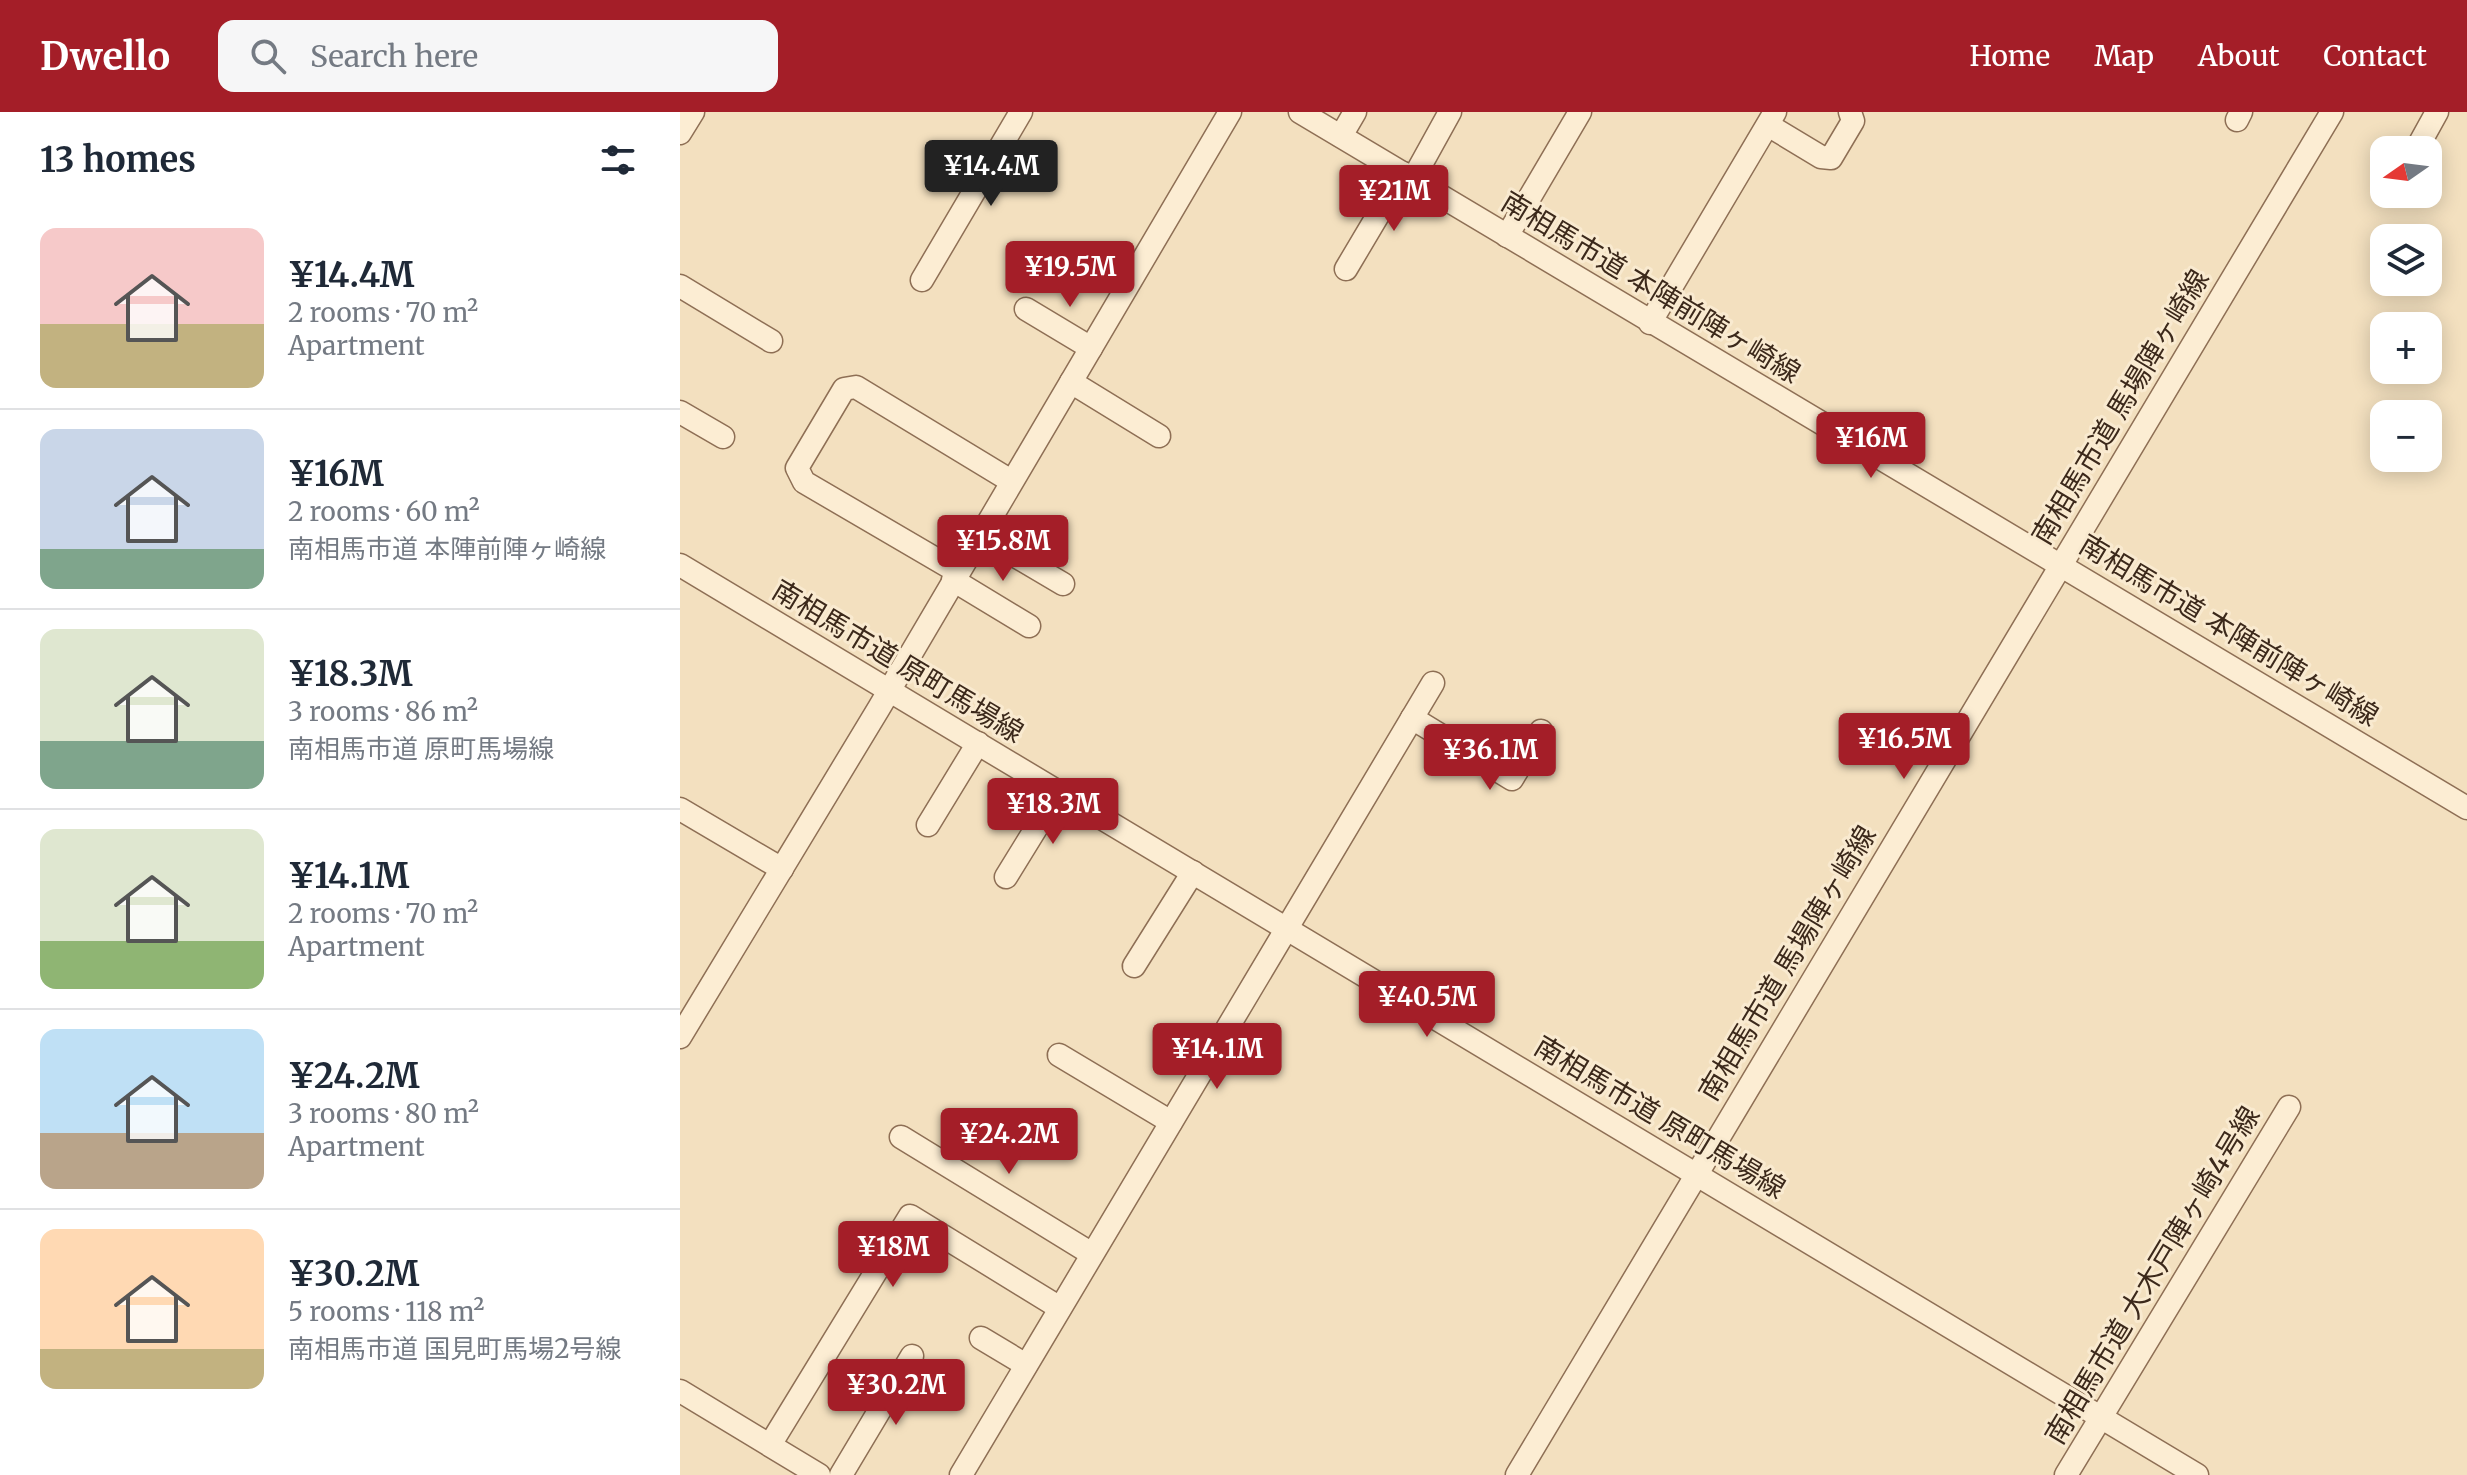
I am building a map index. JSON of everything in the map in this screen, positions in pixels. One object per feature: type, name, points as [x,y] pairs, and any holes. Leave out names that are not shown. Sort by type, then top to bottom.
[{"type":"street","points":[[680,133],[693,112]]},
{"type":"street","points":[[922,280],[1021,112]]},
{"type":"street","points":[[680,1037],[688,1007],[782,869],[1230,112]]},
{"type":"street","name":"南相馬市道 本陣前陣ヶ崎線","points":[[1300,112],[2467,808]]},
{"type":"street","points":[[1341,136],[1355,112]]},
{"type":"street","points":[[1346,269],[1450,112]]},
{"type":"street","points":[[1507,236],[1580,112]]},
{"type":"street","points":[[1650,323],[1771,118],[1821,157],[1831,158],[1853,121],[1850,112]]},
{"type":"street","name":"南相馬市道 馬場陣ヶ崎線","points":[[1517,1475],[2332,112]]},
{"type":"street","points":[[2424,136],[2437,112]]},
{"type":"street","points":[[680,286],[771,341]]},
{"type":"street","points":[[1026,309],[1091,348]]},
{"type":"street","points":[[1071,382],[1159,436]]},
{"type":"street","points":[[1011,481],[856,387],[844,389],[797,468],[804,482],[956,576],[1029,626]]},
{"type":"street","points":[[680,412],[723,437]]},
{"type":"street","points":[[980,535],[1063,584]]},
{"type":"street","name":"南相馬市道 原町馬場線","points":[[680,565],[2197,1475]]},
{"type":"street","points":[[961,1475],[1433,683]]},
{"type":"street","points":[[1412,718],[1512,779],[1541,731]]},
{"type":"street","points":[[928,825],[978,743]]},
{"type":"street","points":[[1006,877],[1059,791]]},
{"type":"street","points":[[680,809],[782,869]]},
{"type":"street","points":[[1134,966],[1193,872]]},
{"type":"street","points":[[1059,1055],[1171,1122]]},
{"type":"street","name":"南相馬市道 大木戸陣ヶ崎4号線","points":[[2066,1475],[2289,1107]]},
{"type":"street","points":[[901,1137],[1092,1254]]},
{"type":"street","points":[[770,1445],[910,1216],[1060,1308]]},
{"type":"street","points":[[981,1338],[1026,1365]]},
{"type":"street","points":[[841,1475],[912,1356]]},
{"type":"street","points":[[680,1391],[819,1475]]}]
